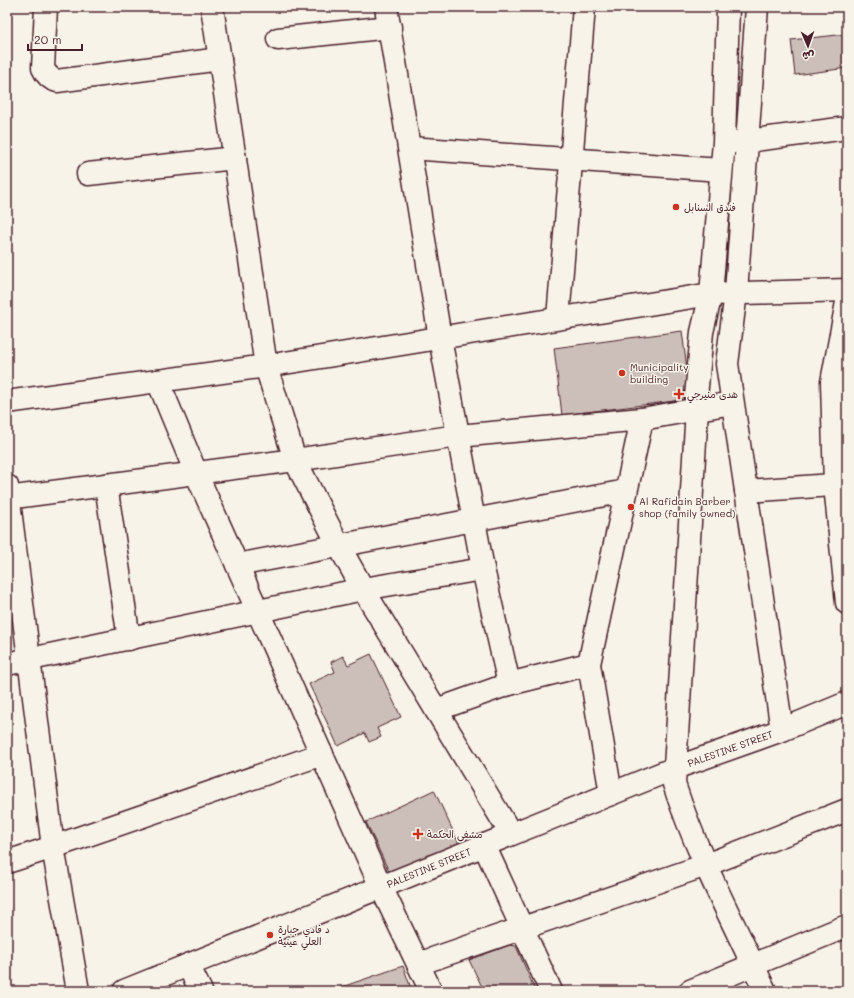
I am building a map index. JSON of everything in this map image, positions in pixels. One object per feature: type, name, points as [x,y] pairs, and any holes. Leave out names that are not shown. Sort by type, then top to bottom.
[{"type":"street","points":[[46,7],[43,68],[45,73],[57,81],[220,59]]},
{"type":"street","points":[[212,7],[266,366],[295,460],[363,589],[511,834]]},
{"type":"street","points":[[558,318],[584,7]]},
{"type":"street","points":[[728,7],[724,142],[711,294],[702,332],[696,397],[697,409],[674,784],[706,865],[765,991]]},
{"type":"street","points":[[757,7],[736,292],[726,364],[782,730]]},
{"type":"street","points":[[278,39],[388,17],[440,338],[482,569],[509,684]]},
{"type":"street","points":[[724,142],[747,141],[847,128]]},
{"type":"street","points":[[410,148],[721,170]]},
{"type":"street","points":[[88,174],[235,158]]},
{"type":"street","points":[[7,402],[266,366],[711,294],[736,292],[847,290]]},
{"type":"street","points":[[847,302],[832,382],[841,485],[847,603]]},
{"type":"street","points":[[158,381],[196,473],[237,565],[430,991]]},
{"type":"street","points":[[78,991],[53,847],[8,494],[106,485],[295,460],[458,436],[642,419],[732,403]]},
{"type":"street","points":[[611,794],[589,664],[642,419]]},
{"type":"street","points":[[106,485],[129,639]]},
{"type":"street","points":[[746,491],[841,485]]},
{"type":"street","points":[[237,565],[626,491]]},
{"type":"street","points":[[7,664],[363,589],[482,569]]},
{"type":"street","points":[[436,710],[509,684],[589,664]]},
{"type":"street","name":"PALESTINE STREET","points":[[124,991],[675,768],[782,730],[847,703]]},
{"type":"street","points":[[7,862],[322,754]]},
{"type":"street","points":[[418,964],[706,865],[847,810]]},
{"type":"street","points":[[484,845],[551,991]]},
{"type":"street","points":[[690,991],[847,926]]},
{"type":"street","points":[[188,965],[201,991]]},
{"type":"building","points":[[847,34],[847,68],[795,75],[791,40]]},
{"type":"building","name":"Municipality building","points":[[682,331],[691,399],[562,415],[554,348]]},
{"type":"building","points":[[371,654],[401,717],[377,728],[381,737],[369,742],[365,733],[338,746],[309,684],[335,672],[331,662],[343,656],[348,665]]},
{"type":"building","points":[[434,790],[459,844],[391,876],[366,822]]},
{"type":"building","points":[[510,945],[516,946],[535,990],[484,991],[469,960]]},
{"type":"building","points":[[403,966],[412,991],[330,991]]},
{"type":"place","name":"فندق السنابل","points":[[676,207]]},
{"type":"place","name":"Municipality building","points":[[622,373]]},
{"type":"place","name":"هدى منيرجي","points":[[679,394]]},
{"type":"place","name":"Al Rafidain Barber shop (family owned)","points":[[631,507]]},
{"type":"place","name":"مشفى الحكمة","points":[[418,834]]},
{"type":"place","name":"د فادي جبارة العلي عينية","points":[[270,935]]}]
